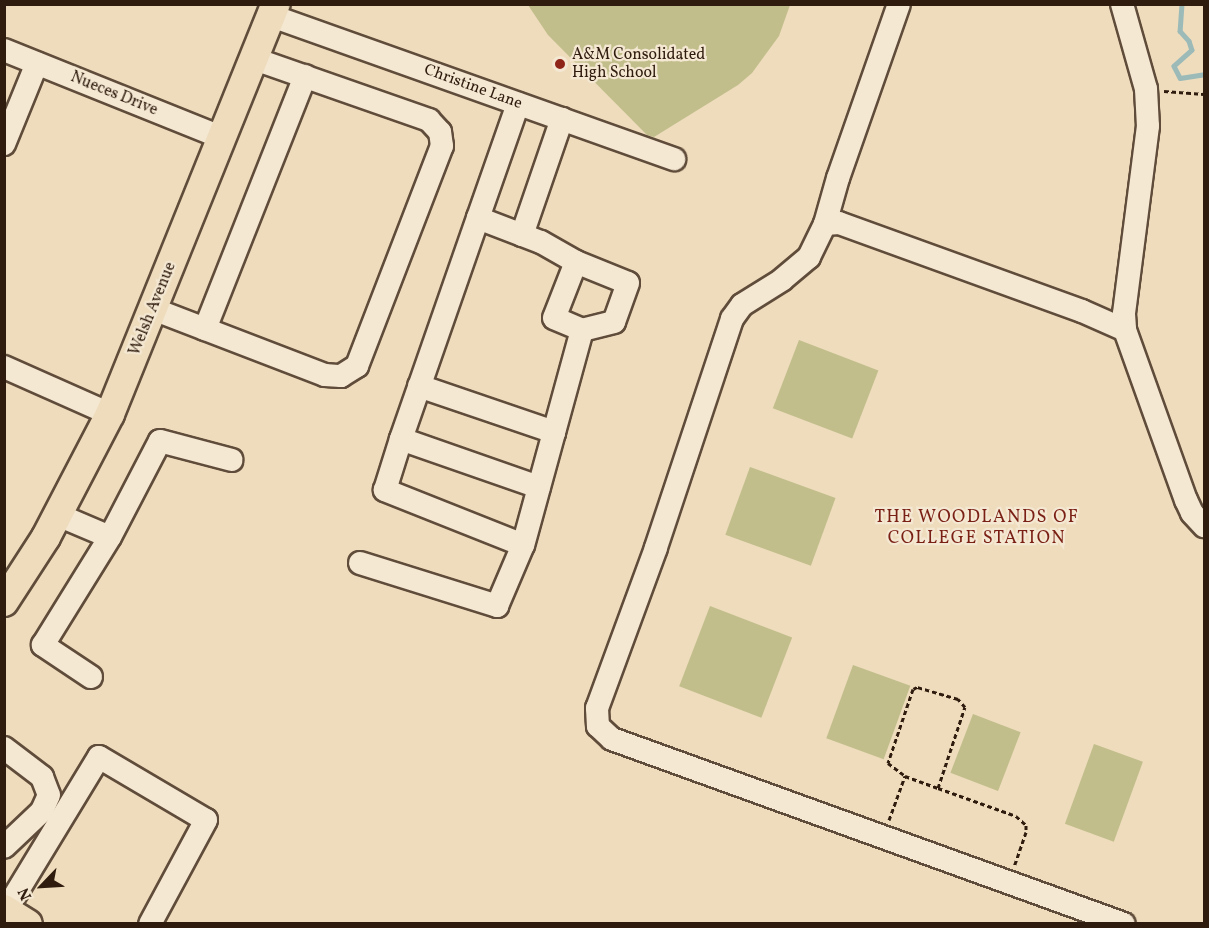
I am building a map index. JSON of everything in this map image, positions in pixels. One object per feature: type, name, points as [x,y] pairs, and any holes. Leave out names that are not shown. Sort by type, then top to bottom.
[{"type":"main road","name":"Welsh Avenue","points":[[4,602],[58,515],[110,414],[274,10]]},
{"type":"street","points":[[899,4],[838,178],[825,224],[809,257],[782,280],[742,305],[732,319],[659,537],[597,708],[598,726],[612,739],[1124,924]]},
{"type":"street","points":[[1122,4],[1146,89],[1148,126],[1124,314],[1125,330],[1191,513],[1204,526]]},
{"type":"street","name":"Christine Lane","points":[[274,10],[518,104],[674,159]]},
{"type":"street","name":"Nueces Drive","points":[[4,50],[223,138]]},
{"type":"street","points":[[153,309],[326,375],[341,376],[357,366],[442,146],[440,132],[429,120],[255,59]]},
{"type":"street","points":[[4,144],[37,63]]},
{"type":"street","points":[[205,329],[305,76]]},
{"type":"street","points":[[518,104],[385,490],[523,545]]},
{"type":"street","points":[[522,235],[562,119]]},
{"type":"street","points":[[478,218],[541,242],[576,262],[628,283],[614,322],[582,330],[554,318],[576,262]]},
{"type":"street","points":[[825,224],[839,223],[1082,311],[1125,330]]},
{"type":"street","points":[[360,563],[497,606],[523,545],[582,330]]},
{"type":"street","points":[[4,367],[110,414]]},
{"type":"street","points":[[419,386],[554,432]]},
{"type":"street","points":[[401,439],[539,487]]},
{"type":"street","points":[[91,677],[43,645],[110,537],[160,441],[231,460]]},
{"type":"street","points":[[58,515],[110,537]]},
{"type":"street","points":[[4,748],[42,777],[49,795],[42,811],[4,847]]},
{"type":"street","points":[[13,914],[99,757],[206,820],[150,924]]},
{"type":"path","points":[[1146,89],[1204,94]]},
{"type":"path","points":[[938,788],[965,707],[958,699],[917,687],[913,689],[888,763],[905,776],[938,788],[1016,816],[1026,825],[1026,832],[1009,882]]},
{"type":"path","points":[[883,837],[905,776]]},
{"type":"shaded area","points":[[528,5],[790,5],[779,36],[752,73],[738,85],[654,137],[647,135],[548,35]]},
{"type":"shaded area","points":[[799,340],[878,370],[852,439],[773,408]]},
{"type":"shaded area","points":[[750,467],[836,498],[811,566],[725,535]]},
{"type":"shaded area","points":[[710,606],[792,638],[761,718],[679,686]]},
{"type":"shaded area","points":[[853,665],[910,686],[884,759],[826,738]]},
{"type":"shaded area","points":[[973,714],[1021,732],[998,791],[950,773]]},
{"type":"shaded area","points":[[1094,744],[1143,762],[1114,842],[1065,824]]},
{"type":"waterway","points":[[1182,4],[1180,31],[1189,41],[1192,50],[1174,66],[1180,78],[1204,74]]},
{"type":"place","name":"A&M Consolidated High School","points":[[560,64]]},
{"type":"district","name":"THE WOODLANDS OF COLLEGE STATION","points":[[977,529]]}]
